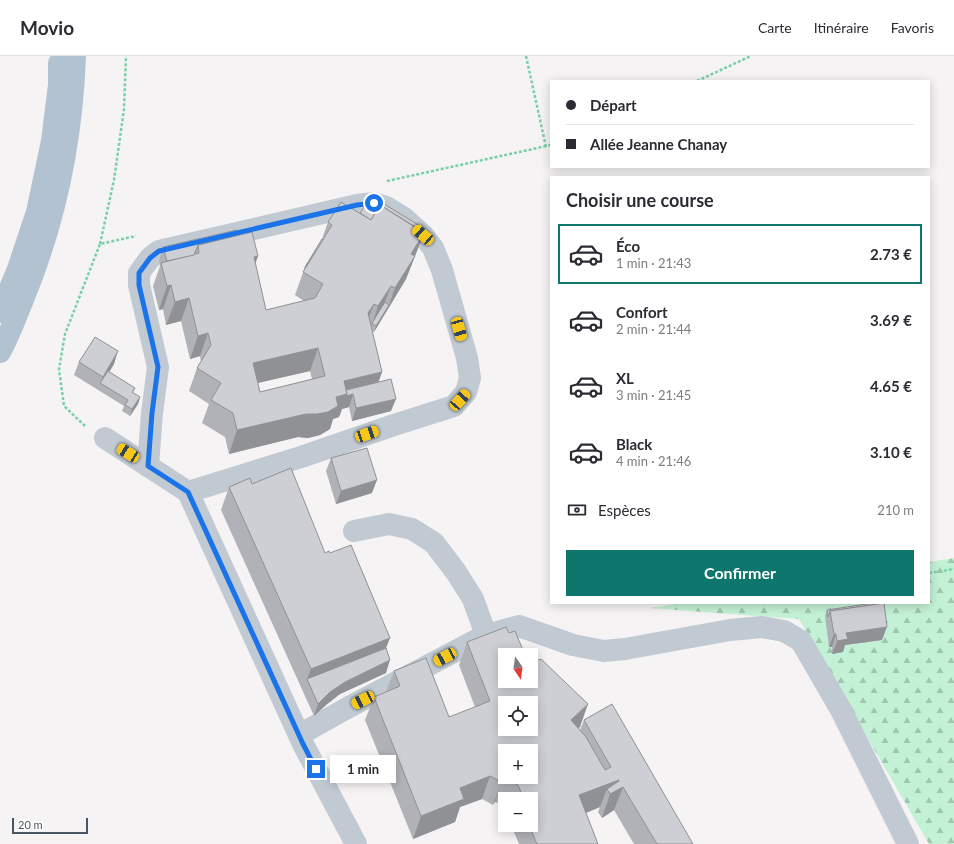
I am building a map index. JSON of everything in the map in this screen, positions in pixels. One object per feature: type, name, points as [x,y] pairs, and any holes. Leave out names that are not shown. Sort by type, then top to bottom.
[{"type":"main road","points":[[0,312],[18,269],[37,212],[52,141],[59,85],[60,56]]},
{"type":"main road","points":[[0,352],[34,273],[53,214],[68,141],[74,85],[75,56]]},
{"type":"street","points":[[148,466],[152,413],[158,367],[139,285],[139,273],[150,258],[159,251],[357,205],[374,203],[386,207],[404,218],[423,235],[433,248],[442,270],[468,358],[470,378],[466,392],[454,406],[447,409],[188,492]]},
{"type":"street","points":[[105,438],[188,492],[299,736],[356,844]]},
{"type":"street","points":[[354,531],[389,524],[412,529],[434,543],[456,572],[473,599],[486,635]]},
{"type":"street","points":[[299,736],[349,707],[486,635],[519,626],[573,645],[604,651],[625,649],[730,630],[762,627],[784,631],[801,641],[841,710],[908,844]]},
{"type":"path","points":[[100,244],[114,180],[124,109],[126,56]]},
{"type":"path","points":[[526,56],[546,147]]},
{"type":"path","points":[[698,80],[751,56]]},
{"type":"path","points":[[930,573],[954,569]]},
{"type":"green space","points":[[954,558],[954,844],[929,844],[799,619],[649,608],[675,604],[930,604],[930,562]]},
{"type":"building","points":[[371,196],[420,226],[419,229],[380,205],[371,220],[360,213]]},
{"type":"building","points":[[341,202],[371,220],[380,205],[424,233],[411,254],[415,256],[395,288],[391,286],[378,306],[374,304],[368,313],[382,372],[344,381],[347,394],[336,397],[338,406],[328,412],[306,414],[237,430],[233,413],[211,400],[221,383],[197,368],[211,345],[208,333],[198,336],[189,298],[175,302],[171,285],[167,286],[161,263],[199,253],[198,245],[252,232],[258,256],[254,257],[266,310],[315,298],[323,284],[303,272],[332,225],[328,222]],"holes":[[[318,348],[325,376],[260,392],[253,363]]]},
{"type":"building","points":[[237,230],[238,235],[198,245],[194,255],[167,261],[163,247]]},
{"type":"building","points":[[322,239],[323,240],[305,268],[305,267]]},
{"type":"building","points":[[385,302],[389,305],[376,326],[372,323]]},
{"type":"building","points":[[95,337],[118,351],[103,377],[79,362]]},
{"type":"building","points":[[108,371],[135,388],[132,392],[140,397],[132,409],[125,405],[128,400],[100,383]]},
{"type":"building","points":[[391,379],[396,399],[356,408],[353,394],[347,396],[346,390]]},
{"type":"building","points":[[367,448],[377,480],[341,491],[331,458]]},
{"type":"building","points":[[291,468],[325,553],[329,551],[330,553],[351,545],[390,638],[311,669],[229,487],[250,478],[252,484]]},
{"type":"building","points":[[866,604],[881,604],[830,611],[828,617],[827,610]]},
{"type":"building","points":[[884,604],[887,627],[846,633],[848,639],[837,641],[836,634],[834,634],[830,611]]},
{"type":"building","points":[[506,627],[509,633],[515,631],[522,648],[498,648],[498,688],[538,688],[538,660],[541,659],[588,704],[571,720],[586,737],[605,770],[611,767],[584,720],[612,704],[693,844],[657,844],[623,787],[610,794],[607,789],[619,780],[579,795],[598,844],[537,844],[532,832],[538,832],[538,792],[521,792],[518,785],[516,784],[538,784],[538,744],[498,744],[498,780],[490,776],[460,788],[464,799],[421,816],[374,697],[400,686],[394,671],[426,658],[449,717],[490,701],[467,642]]},
{"type":"building","points":[[386,648],[390,660],[345,682],[330,692],[318,704],[307,679]]},
{"type":"route","points":[[316,769],[303,744],[188,492],[148,466],[152,413],[158,367],[139,285],[139,273],[150,258],[159,251],[357,205],[374,203]]}]
